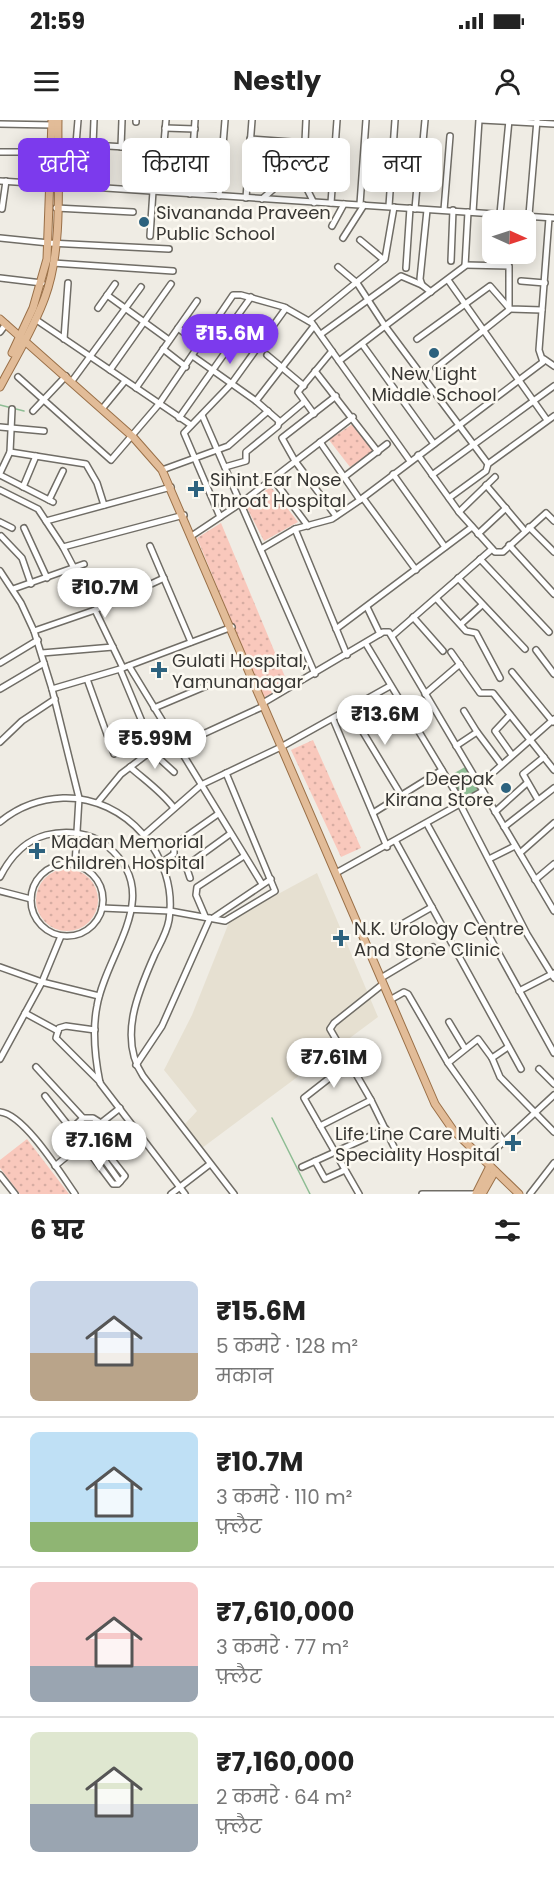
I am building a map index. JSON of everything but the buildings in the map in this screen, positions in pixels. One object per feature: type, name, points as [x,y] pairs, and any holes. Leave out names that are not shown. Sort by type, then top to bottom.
[{"type":"main road","points":[[55,123],[57,138]]},
{"type":"main road","points":[[55,123],[55,138]]},
{"type":"main road","points":[[0,377],[46,296],[53,263],[53,192]]},
{"type":"main road","points":[[0,387],[22,338],[42,283],[52,243],[56,208],[54,192]]},
{"type":"main road","points":[[3,322],[133,437],[162,470],[193,535],[281,747],[435,1104],[453,1130],[519,1194]]},
{"type":"main road","points":[[476,1194],[492,1168]]},
{"type":"main road","points":[[482,1194],[492,1168]]},
{"type":"street","points":[[76,138],[78,120]]},
{"type":"street","points":[[93,138],[94,120]]},
{"type":"street","points":[[121,147],[122,120]]},
{"type":"street","points":[[110,146],[161,148],[166,120]]},
{"type":"street","points":[[190,194],[195,120]]},
{"type":"street","points":[[219,196],[225,120]]},
{"type":"street","points":[[250,138],[252,120]]},
{"type":"street","points":[[305,138],[306,120]]},
{"type":"street","points":[[331,203],[337,120]]},
{"type":"street","points":[[343,238],[362,204],[366,120]]},
{"type":"street","points":[[309,321],[384,260],[388,253],[395,120]]},
{"type":"street","points":[[423,138],[425,120]]},
{"type":"street","points":[[465,265],[480,120],[537,121],[554,124]]},
{"type":"street","points":[[498,210],[509,121]]},
{"type":"street","points":[[526,210],[537,121]]},
{"type":"street","points":[[0,124],[10,122],[55,123]]},
{"type":"street","points":[[165,128],[195,129]]},
{"type":"street","points":[[444,210],[450,136]]},
{"type":"street","points":[[0,152],[18,153]]},
{"type":"street","points":[[2,209],[3,181],[18,182]]},
{"type":"street","points":[[150,236],[153,192]]},
{"type":"street","points":[[165,192],[482,214]]},
{"type":"street","points":[[246,192],[246,198]]},
{"type":"street","points":[[262,199],[271,192]]},
{"type":"street","points":[[308,192],[314,203]]},
{"type":"street","points":[[406,268],[416,192]]},
{"type":"street","points":[[332,226],[344,204]]},
{"type":"street","points":[[56,208],[133,212]]},
{"type":"street","points":[[422,285],[427,210]]},
{"type":"street","points":[[451,261],[453,210]]},
{"type":"street","points":[[536,217],[552,218],[539,352],[554,366]]},
{"type":"street","points":[[0,239],[169,249]]},
{"type":"street","points":[[360,240],[384,260]]},
{"type":"street","points":[[53,263],[172,271]]},
{"type":"street","points":[[339,361],[465,265],[509,266],[510,309]]},
{"type":"street","points":[[338,267],[357,283],[385,326],[488,464]]},
{"type":"street","points":[[321,334],[402,276],[431,292]]},
{"type":"street","points":[[0,278],[42,283]]},
{"type":"street","points":[[448,280],[547,420]]},
{"type":"street","points":[[521,281],[545,283]]},
{"type":"street","points":[[64,339],[68,283]]},
{"type":"street","points":[[98,308],[115,284]]},
{"type":"street","points":[[110,370],[171,284]]},
{"type":"street","points":[[417,339],[490,286],[510,309]]},
{"type":"street","points":[[33,411],[90,357],[141,287]]},
{"type":"street","points":[[107,295],[169,340]]},
{"type":"street","points":[[18,377],[109,460],[133,437],[159,404],[194,357],[233,295],[251,297],[286,308],[314,326],[410,461]]},
{"type":"street","points":[[179,417],[229,347],[223,336],[251,297]]},
{"type":"street","points":[[136,388],[196,301]]},
{"type":"street","points":[[220,517],[183,434],[232,383],[286,308]]},
{"type":"street","points":[[435,368],[510,309],[542,310]]},
{"type":"street","points":[[35,319],[191,425]]},
{"type":"street","points":[[0,332],[3,322]]},
{"type":"street","points":[[256,401],[314,326]]},
{"type":"street","points":[[178,328],[201,346]]},
{"type":"street","points":[[362,344],[434,444]]},
{"type":"street","points":[[163,349],[186,367]]},
{"type":"street","points":[[314,414],[298,394],[332,351]]},
{"type":"street","points":[[267,355],[303,386]]},
{"type":"street","points":[[194,357],[256,401],[279,423]]},
{"type":"street","points":[[261,549],[295,529],[336,516],[362,499],[544,359]]},
{"type":"street","points":[[315,371],[378,452]]},
{"type":"street","points":[[102,409],[125,381]]},
{"type":"street","points":[[432,475],[554,386]]},
{"type":"street","points":[[336,396],[282,438],[295,461],[336,516]]},
{"type":"street","points":[[225,467],[246,461],[246,452],[304,402]]},
{"type":"street","points":[[12,408],[10,452],[0,474],[51,501],[63,471]]},
{"type":"street","points":[[162,470],[196,459],[235,441],[268,411]]},
{"type":"street","points":[[202,415],[315,674]]},
{"type":"street","points":[[449,498],[486,471],[488,464],[554,416]]},
{"type":"street","points":[[193,535],[241,503],[353,417]]},
{"type":"street","points":[[0,427],[44,431]]},
{"type":"street","points":[[320,442],[416,570]]},
{"type":"street","points":[[344,477],[387,444]]},
{"type":"street","points":[[10,452],[86,464],[98,483],[104,505]]},
{"type":"street","points":[[418,455],[459,512],[492,549],[500,553],[546,513],[554,521]]},
{"type":"street","points":[[23,487],[36,456]]},
{"type":"street","points":[[393,474],[445,547]]},
{"type":"street","points":[[459,512],[495,477]]},
{"type":"street","points":[[273,479],[308,526]]},
{"type":"street","points":[[486,485],[527,529],[554,552]]},
{"type":"street","points":[[46,521],[171,487]]},
{"type":"street","points":[[0,490],[38,509],[74,568]]},
{"type":"street","points":[[478,534],[506,508]]},
{"type":"street","points":[[63,547],[184,515]]},
{"type":"street","points":[[0,522],[12,528]]},
{"type":"street","points":[[336,629],[472,527]]},
{"type":"street","points":[[24,528],[40,558],[47,578]]},
{"type":"street","points":[[295,529],[347,655]]},
{"type":"street","points":[[2,536],[22,558],[31,584]]},
{"type":"street","points":[[509,545],[554,594]]},
{"type":"street","points":[[150,546],[191,642]]},
{"type":"street","points":[[392,636],[492,549]]},
{"type":"street","points":[[480,559],[549,632]]},
{"type":"street","points":[[13,589],[84,564]]},
{"type":"street","points":[[0,571],[13,589],[38,640],[55,699],[79,798],[75,865]]},
{"type":"street","points":[[34,632],[95,610],[164,578]]},
{"type":"street","points":[[458,578],[525,649]]},
{"type":"street","points":[[436,598],[468,632],[476,633],[500,678]]},
{"type":"street","points":[[461,624],[482,605]]},
{"type":"street","points":[[367,607],[380,634]]},
{"type":"street","points":[[95,610],[124,668],[148,736]]},
{"type":"street","points":[[413,617],[443,651]]},
{"type":"street","points":[[52,689],[124,668],[232,627]]},
{"type":"street","points":[[177,746],[263,704],[387,632],[392,636],[554,911]]},
{"type":"street","points":[[0,663],[38,640]]},
{"type":"street","points":[[366,644],[441,770],[527,934],[553,975],[519,991]]},
{"type":"street","points":[[42,653],[113,647]]},
{"type":"street","points":[[536,650],[554,674]]},
{"type":"street","points":[[451,652],[480,693],[491,692],[554,770]]},
{"type":"street","points":[[0,689],[44,663]]},
{"type":"street","points":[[425,694],[460,664]]},
{"type":"street","points":[[124,668],[154,708],[262,884]]},
{"type":"street","points":[[479,784],[553,721],[513,672]]},
{"type":"street","points":[[87,679],[114,754]]},
{"type":"street","points":[[154,708],[211,684]]},
{"type":"street","points":[[144,835],[201,786],[281,747],[390,686]]},
{"type":"street","points":[[0,742],[22,721],[55,699]]},
{"type":"street","points":[[349,709],[401,795]]},
{"type":"street","points":[[464,711],[501,764]]},
{"type":"street","points":[[510,715],[495,731],[512,755]]},
{"type":"street","points":[[333,718],[387,847]]},
{"type":"street","points":[[456,746],[477,732]]},
{"type":"street","points":[[98,802],[130,767],[171,736]]},
{"type":"street","points":[[151,751],[174,772]]},
{"type":"street","points":[[538,800],[523,774],[544,757]]},
{"type":"street","points":[[130,767],[151,787],[162,792],[174,808]]},
{"type":"street","points":[[373,813],[441,770]]},
{"type":"street","points":[[102,908],[170,911],[225,921],[274,892],[271,879],[226,773]]},
{"type":"street","points":[[495,812],[527,783]]},
{"type":"street","points":[[504,827],[554,788]]},
{"type":"street","points":[[336,873],[396,842],[483,791]]},
{"type":"street","points":[[0,822],[20,809],[37,802],[79,798],[98,802],[124,816],[144,835],[161,863],[170,911],[167,928],[137,999],[131,1041],[136,1065],[234,1194]]},
{"type":"street","points":[[161,863],[174,854],[174,845],[218,814]]},
{"type":"street","points":[[520,853],[554,823]]},
{"type":"street","points":[[427,824],[554,1053]]},
{"type":"street","points":[[0,877],[13,856],[34,840],[60,832],[78,834],[104,843],[117,855],[129,879],[133,908],[99,996],[94,1030],[100,1083]]},
{"type":"street","points":[[190,878],[186,866],[230,834]]},
{"type":"street","points":[[396,842],[521,1069]]},
{"type":"street","points":[[489,859],[515,846]]},
{"type":"street","points":[[210,918],[196,895],[197,887],[244,856]]},
{"type":"street","points":[[536,880],[554,864]]},
{"type":"street","points":[[75,865],[94,876],[100,886],[102,908],[91,927],[82,933],[61,936],[42,927],[36,919],[30,899],[32,889],[45,871],[54,866],[75,865]]},
{"type":"street","points":[[136,1065],[162,1026],[210,918],[271,879]]},
{"type":"street","points":[[0,891],[30,899]]},
{"type":"street","points":[[398,927],[432,907]]},
{"type":"street","points":[[0,1059],[42,982],[61,936]]},
{"type":"street","points":[[397,1153],[371,1100],[331,1033],[331,1026],[382,981],[433,947]]},
{"type":"street","points":[[0,967],[42,982],[99,996]]},
{"type":"street","points":[[390,1000],[404,992],[408,994],[448,1063],[504,1142]]},
{"type":"street","points":[[26,1013],[58,1031]]},
{"type":"street","points":[[449,1022],[464,1047]]},
{"type":"street","points":[[94,1030],[64,1026],[58,1031],[57,1041],[100,1083],[185,1194]]},
{"type":"street","points":[[448,1063],[476,1039],[492,1058],[500,1077],[554,1132]]},
{"type":"street","points":[[492,1058],[508,1047]]},
{"type":"street","points":[[350,1062],[304,1098],[359,1194]]},
{"type":"street","points":[[36,1067],[83,1118]]},
{"type":"street","points":[[539,1069],[554,1084]]},
{"type":"street","points":[[484,1160],[554,1095]]},
{"type":"street","points":[[45,1096],[71,1129],[72,1152]]},
{"type":"street","points":[[320,1126],[371,1100]]},
{"type":"street","points":[[89,1152],[113,1184],[120,1182],[98,1146],[101,1123],[120,1108]]},
{"type":"street","points":[[0,1112],[13,1116],[75,1194]]},
{"type":"street","points":[[71,1129],[83,1118],[93,1118],[101,1123]]},
{"type":"street","points":[[302,1167],[386,1129]]},
{"type":"street","points":[[72,1152],[81,1154],[98,1146]]},
{"type":"street","points":[[55,1166],[72,1152]]},
{"type":"street","points":[[315,1161],[325,1179],[345,1170]]},
{"type":"street","points":[[530,1194],[554,1163]]},
{"type":"street","points":[[171,1194],[210,1164]]},
{"type":"street","points":[[0,1174],[13,1193]]},
{"type":"street","points":[[422,1194],[476,1194]]},
{"type":"shaded area","points":[[354,423],[374,451],[350,467],[329,440]]},
{"type":"shaded area","points":[[271,487],[298,522],[264,541],[245,504]]},
{"type":"shaded area","points":[[221,523],[288,684],[263,698],[197,538]]},
{"type":"shaded area","points":[[313,740],[361,848],[341,857],[291,750]]},
{"type":"shaded area","points":[[67,869],[79,871],[89,878],[96,888],[98,900],[96,912],[89,922],[79,929],[67,931],[55,929],[45,922],[38,912],[36,900],[38,888],[45,878],[55,871]]},
{"type":"shaded area","points":[[317,873],[378,1017],[202,1148],[185,1124],[197,1111],[164,1070],[192,1015],[230,920]]},
{"type":"shaded area","points":[[27,1139],[69,1194],[20,1194],[0,1168],[0,1160]]},
{"type":"water","points":[[467,766],[480,789],[461,800],[447,777]]},
{"type":"waterway","points":[[0,405],[24,411]]},
{"type":"waterway","points":[[272,1118],[310,1194]]},
{"type":"place","name":"Sivananda Praveen Public School","points":[[144,222]]},
{"type":"place","name":"New Light Middle School","points":[[434,353]]},
{"type":"place","name":"Sihint Ear Nose Throat Hospital","points":[[196,489]]},
{"type":"place","name":"Gulati Hospital, Yamunanagar","points":[[159,670]]},
{"type":"place","name":"Deepak Kirana Store","points":[[506,788]]},
{"type":"place","name":"Madan Memorial Children Hospital","points":[[37,851]]},
{"type":"place","name":"N.K. Urology Centre And Stone Clinic","points":[[341,938]]},
{"type":"place","name":"Life Line Care Multi Speciality Hospital","points":[[513,1143]]}]
